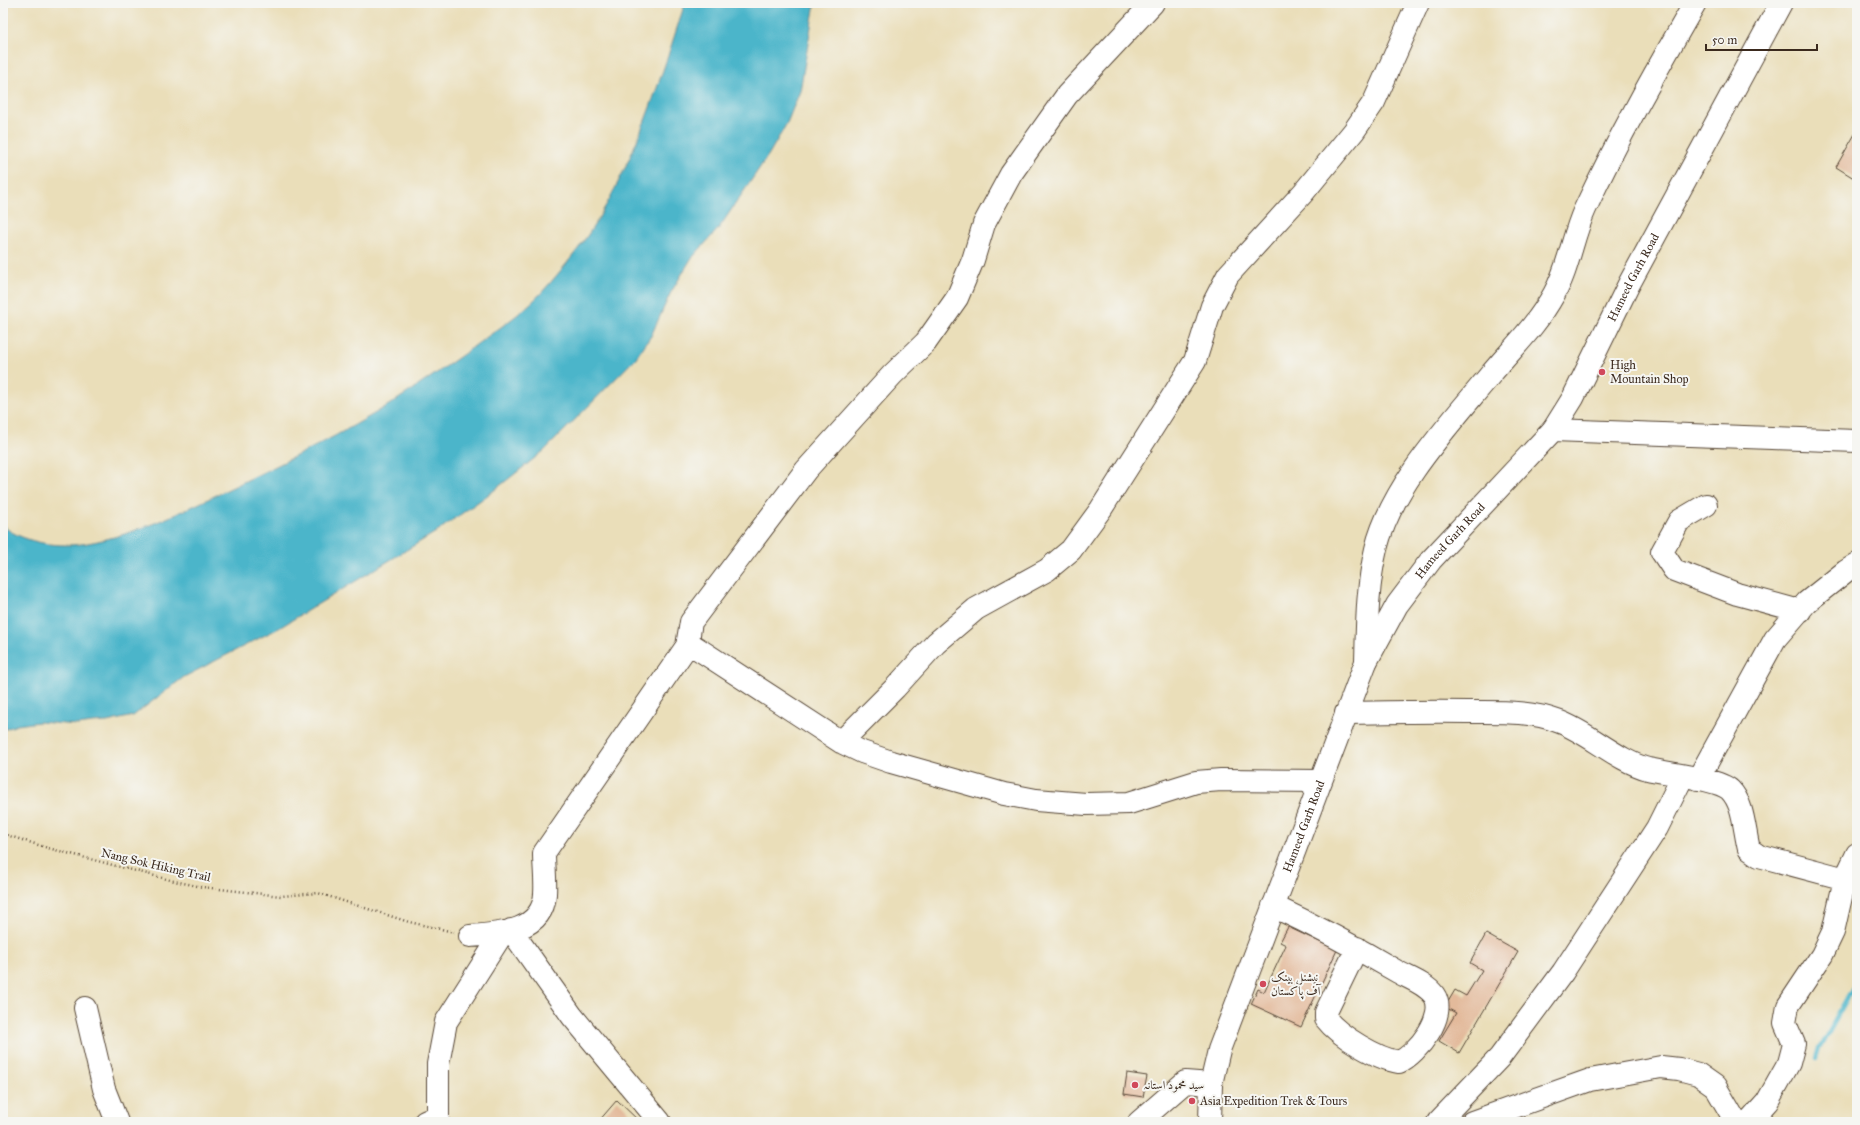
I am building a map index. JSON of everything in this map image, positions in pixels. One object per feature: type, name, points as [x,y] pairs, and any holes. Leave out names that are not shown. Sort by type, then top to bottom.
[{"type":"main road","points":[[470,936],[507,932],[529,924],[542,910],[545,895],[544,853],[687,646],[691,622],[806,470],[892,375],[926,342],[957,298],[973,260],[984,224],[1011,174],[1067,95],[1153,3]]},
{"type":"main road","points":[[841,742],[895,688],[936,643],[976,609],[1047,570],[1071,550],[1101,508],[1195,361],[1212,306],[1228,275],[1303,193],[1354,131],[1374,102],[1418,3]]},
{"type":"main road","points":[[1366,662],[1368,595],[1376,549],[1389,512],[1428,451],[1498,366],[1528,333],[1545,310],[1564,274],[1583,212],[1621,133],[1695,3]]},
{"type":"main road","name":"Hameed Garh Road","points":[[1210,1122],[1211,1084],[1219,1050],[1366,662],[1397,605],[1430,560],[1553,430],[1573,398],[1629,284],[1780,3]]},
{"type":"main road","points":[[1553,430],[1857,442]]},
{"type":"main road","points":[[1706,505],[1679,521],[1662,552],[1674,570],[1737,594],[1800,611]]},
{"type":"main road","points":[[1438,1122],[1500,1057],[1563,972],[1690,777],[1775,639],[1807,602],[1846,570],[1857,564]]},
{"type":"main road","points":[[687,646],[689,643],[841,742],[862,752],[891,762],[1004,794],[1036,800],[1080,804],[1129,803],[1196,782],[1221,780],[1320,781]]},
{"type":"main road","points":[[1346,713],[1438,711],[1536,714],[1562,722],[1613,752],[1646,768],[1690,777],[1729,788],[1739,803],[1748,849],[1759,856],[1851,881]]},
{"type":"main road","points":[[1749,1122],[1767,1102],[1789,1063],[1794,1044],[1786,1023],[1788,1006],[1822,955],[1833,932],[1851,881],[1857,854]]},
{"type":"main road","points":[[1273,906],[1357,948],[1423,986],[1434,995],[1437,1004],[1436,1018],[1419,1047],[1407,1058],[1399,1062],[1379,1055],[1360,1044],[1331,1025],[1326,1019],[1326,1012],[1357,948]]},
{"type":"main road","points":[[424,1122],[438,1116],[438,1064],[446,1022],[507,932]]},
{"type":"main road","points":[[507,932],[572,1016],[660,1122]]},
{"type":"main road","points":[[85,1008],[104,1089],[117,1122]]},
{"type":"main road","points":[[1472,1122],[1590,1080],[1661,1067],[1679,1069],[1698,1074],[1715,1086],[1736,1122]]},
{"type":"main road","points":[[1139,1122],[1185,1082],[1211,1084]]},
{"type":"path","name":"Nang Sok Hiking Trail","points":[[3,834],[48,848],[202,887],[281,896],[318,893],[409,922],[470,936]]},
{"type":"water","points":[[685,3],[815,3],[800,91],[787,123],[769,154],[719,228],[691,259],[670,294],[651,336],[635,359],[545,450],[492,492],[436,532],[279,628],[184,677],[133,716],[107,722],[78,725],[39,722],[17,725],[3,730],[3,526],[32,541],[55,545],[66,545],[88,543],[107,539],[126,534],[162,520],[274,467],[355,425],[413,389],[516,316],[541,293],[567,263],[588,235],[606,205],[638,139]]},
{"type":"building","points":[[1855,134],[1857,135],[1857,180],[1836,167]]},
{"type":"building","points":[[1288,927],[1337,950],[1301,1027],[1251,1004],[1258,989],[1264,992],[1286,945],[1280,942]]},
{"type":"building","points":[[1486,934],[1518,952],[1459,1053],[1439,1041],[1456,1013],[1445,1007],[1455,990],[1466,996],[1482,970],[1470,963]]},
{"type":"building","name":"سید محمود استانہ","points":[[1127,1073],[1147,1076],[1143,1097],[1124,1094]]},
{"type":"building","points":[[617,1100],[640,1122],[598,1122]]},
{"type":"waterway","points":[[1816,1059],[1819,1049],[1857,981]]},
{"type":"place","name":"High Mountain Shop","points":[[1602,372]]},
{"type":"place","name":"نیشنل بینک آف پاکستان","points":[[1263,984]]},
{"type":"place","name":"سید محمود استانہ","points":[[1135,1085]]},
{"type":"place","name":"Asia Expedition Trek & Tours","points":[[1192,1101]]}]
